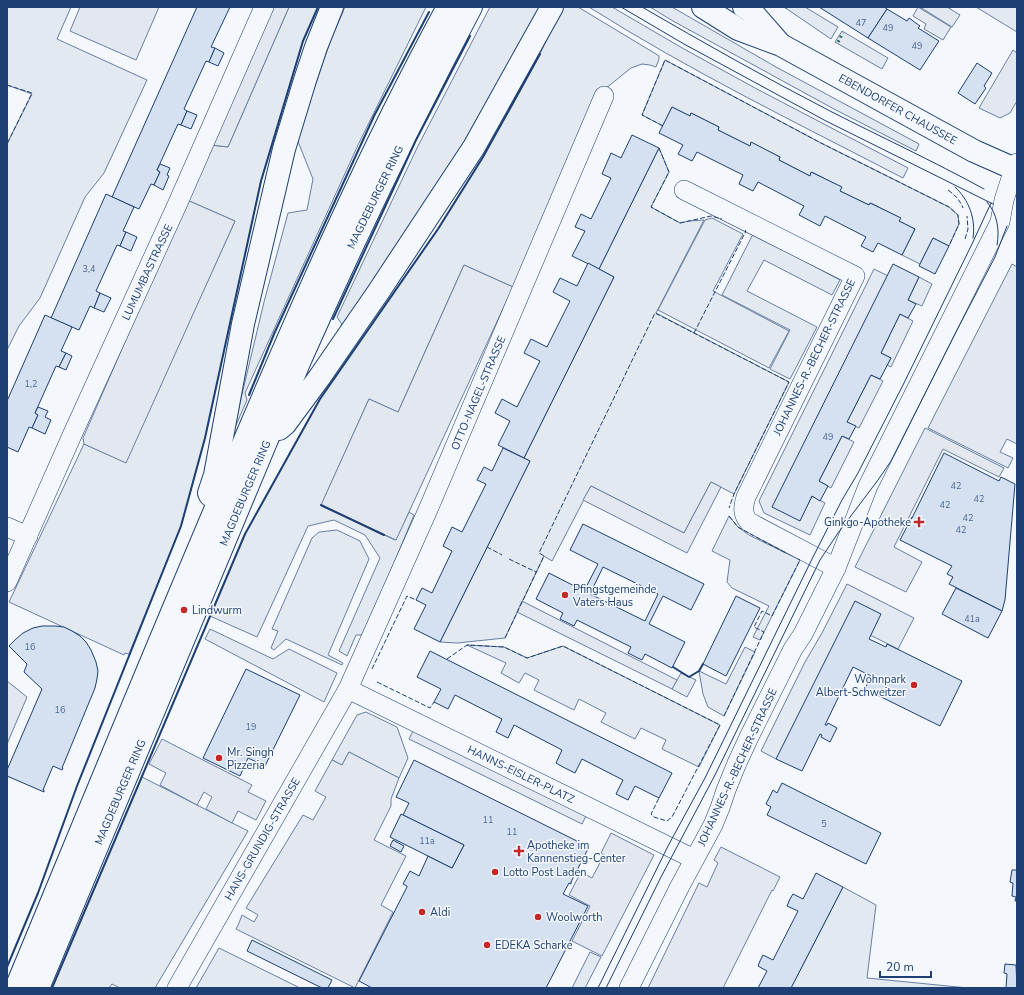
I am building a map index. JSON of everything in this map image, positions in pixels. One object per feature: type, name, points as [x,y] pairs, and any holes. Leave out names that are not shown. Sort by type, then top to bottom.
[{"type":"main road","points":[[215,509],[209,493],[215,475],[244,317],[284,149],[316,46],[332,7]]},
{"type":"main road","name":"MAGDEBURGER RING","points":[[16,988],[215,509],[285,345],[339,224],[448,7]]},
{"type":"main road","name":"MAGDEBURGER RING","points":[[38,988],[301,358],[360,228],[428,89],[472,7]]},
{"type":"main road","points":[[268,439],[285,424],[384,284],[474,147],[552,7]]},
{"type":"main road","name":"EBENDORFER CHAUSSEE","points":[[703,7],[738,29],[781,45],[974,151],[1016,168]]},
{"type":"main road","name":"EBENDORFER CHAUSSEE","points":[[744,7],[752,12],[781,45]]},
{"type":"street","name":"LUMUMBASTRASSE","points":[[7,582],[76,426],[177,205],[264,7]]},
{"type":"street","name":"OTTO-NAGEL-STRASSE","points":[[348,689],[427,512],[604,96]]},
{"type":"street","name":"JOHANNES-R.-BECHER-STRASSE","points":[[630,988],[676,893],[720,808],[726,790],[750,735],[836,568],[868,486],[1000,222],[1004,200],[1016,168]]},
{"type":"street","name":"JOHANNES-R.-BECHER-STRASSE","points":[[684,190],[854,276],[746,497],[743,506],[745,515],[749,522],[836,568]]},
{"type":"street","points":[[7,527],[28,536]]},
{"type":"street","name":"HANNS-EISLER-PLATZ","points":[[348,689],[694,859]]},
{"type":"street","name":"HANS-GRUNDIG-STRASSE","points":[[177,988],[348,689]]},
{"type":"shaded area","points":[[7,7],[71,7],[57,39],[147,80],[104,173],[85,197],[40,298],[19,326],[7,350],[7,144],[32,94],[7,85]]},
{"type":"shaded area","points":[[80,7],[159,7],[136,60],[70,31]]},
{"type":"shaded area","points":[[271,7],[289,7],[228,147],[211,145]]},
{"type":"shaded area","points":[[289,7],[318,7],[303,41],[261,181],[205,438],[181,526],[129,654],[125,653],[124,655],[9,602],[84,444],[125,462],[235,221],[187,200],[211,145],[228,147]]},
{"type":"shaded area","points":[[345,7],[426,7],[358,145],[245,393],[247,400],[233,432],[264,302],[288,213],[307,210],[313,179],[297,139],[331,39]]},
{"type":"shaded area","points":[[490,7],[542,7],[467,141],[343,326],[337,317],[417,148]]},
{"type":"shaded area","points":[[562,7],[578,7],[656,54],[659,56],[659,59],[656,67],[642,64],[631,68],[600,93],[513,287],[464,265],[398,412],[369,399],[321,506],[395,540],[409,512],[414,515],[364,635],[356,635],[347,656],[339,651],[380,558],[365,535],[334,520],[308,526],[257,637],[210,616],[245,534],[320,399],[438,229],[483,157],[540,54]]},
{"type":"shaded area","points":[[589,7],[612,7],[755,88],[908,168],[903,178],[705,75]]},
{"type":"shaded area","points":[[650,7],[672,7],[776,67],[919,144],[916,151],[834,109]]},
{"type":"shaded area","points":[[784,7],[805,7],[838,27],[831,39]]},
{"type":"shaded area","points":[[918,7],[951,27],[943,40],[924,29],[926,24],[913,16]]},
{"type":"shaded area","points":[[920,7],[947,7],[960,15],[952,27]]},
{"type":"shaded area","points":[[976,7],[1017,7],[1017,32]]},
{"type":"shaded area","points":[[842,31],[888,58],[882,69],[835,42]]},
{"type":"shaded area","points":[[1013,50],[1017,53],[1017,101],[1010,113],[1000,118],[979,108]]},
{"type":"shaded area","points":[[665,60],[821,143],[949,207],[958,215],[959,224],[949,246],[933,238],[920,264],[902,255],[915,229],[899,221],[900,218],[871,203],[869,205],[840,191],[841,187],[812,172],[810,176],[779,160],[780,157],[752,143],[750,146],[718,130],[719,127],[691,113],[690,116],[672,107],[663,126],[642,115]]},
{"type":"shaded area","points":[[659,148],[669,172],[651,207],[680,223],[704,220],[656,313],[789,382],[734,494],[711,482],[684,533],[591,486],[552,561],[544,556],[505,638],[457,643],[440,642],[530,461],[524,458],[614,277],[599,269]]},
{"type":"shaded area","points":[[187,200],[235,221],[126,463],[84,444],[83,438]]},
{"type":"shaded area","points":[[712,218],[743,234],[713,291],[789,331],[769,368],[658,310],[705,220]]},
{"type":"shaded area","points":[[753,234],[840,280],[832,295],[764,260],[747,291],[817,327],[790,379],[770,369],[790,330],[722,295]]},
{"type":"shaded area","points":[[1012,264],[1017,267],[1017,444],[1007,439],[1000,452],[1013,458],[1008,468],[928,428]]},
{"type":"shaded area","points":[[464,265],[513,287],[396,540],[321,505],[369,399],[398,412]]},
{"type":"shaded area","points":[[874,269],[888,276],[800,520],[812,496],[825,503],[810,535],[764,513],[759,501]]},
{"type":"shaded area","points":[[919,277],[932,284],[922,306],[908,300]]},
{"type":"shaded area","points":[[900,314],[913,321],[891,367],[887,365],[891,358],[881,353]]},
{"type":"shaded area","points":[[871,375],[883,381],[859,428],[847,422]]},
{"type":"shaded area","points":[[925,428],[1004,468],[999,477],[943,449],[894,547],[922,562],[906,592],[855,567]]},
{"type":"shaded area","points":[[842,436],[854,442],[831,488],[819,481]]},
{"type":"shaded area","points":[[711,482],[721,487],[687,553],[583,500],[591,486],[684,533]]},
{"type":"shaded area","points":[[729,516],[738,527],[749,535],[800,560],[760,640],[753,637],[769,606],[732,588],[727,582],[730,560],[712,551]]},
{"type":"shaded area","points":[[337,530],[360,541],[369,559],[328,655],[343,663],[342,665],[286,639],[274,650],[271,648],[278,631],[272,629],[312,538],[319,532]]},
{"type":"shaded area","points":[[847,584],[914,618],[898,649],[870,635],[776,759],[761,751],[805,662],[822,633]]},
{"type":"shaded area","points":[[522,601],[677,680],[672,689],[517,612]]},
{"type":"shaded area","points":[[210,629],[273,659],[289,649],[337,673],[324,702],[205,639]]},
{"type":"shaded area","points":[[467,645],[504,647],[527,658],[563,646],[720,725],[699,767],[662,749],[666,740],[641,728],[635,739],[601,722],[606,713],[579,699],[574,710],[534,690],[539,680],[525,673],[519,683],[501,673],[506,663]]},
{"type":"shaded area","points":[[745,647],[755,652],[724,716],[708,707],[703,694],[699,671],[726,684]]},
{"type":"shaded area","points":[[681,673],[696,680],[687,697],[672,689]]},
{"type":"shaded area","points":[[7,681],[27,697],[7,744]]},
{"type":"shaded area","points":[[366,712],[397,727],[408,758],[399,778],[349,752],[342,765],[332,760],[357,715]]},
{"type":"shaded area","points":[[417,723],[590,808],[582,824],[409,739]]},
{"type":"shaded area","points":[[162,739],[252,785],[248,792],[266,801],[256,820],[238,811],[232,823],[206,809],[212,797],[204,792],[197,805],[160,785],[166,773],[149,764]]},
{"type":"shaded area","points":[[349,752],[399,778],[391,799],[391,806],[374,840],[406,856],[381,905],[393,912],[355,988],[236,929],[242,915],[254,922],[258,915],[246,908],[303,815],[313,820],[326,797],[315,791],[332,760],[342,765]]},
{"type":"shaded area","points":[[142,777],[248,831],[155,988],[120,988],[112,984],[109,988],[52,988]]},
{"type":"shaded area","points":[[611,833],[654,855],[602,956],[572,941],[590,906],[569,895],[581,872],[592,878],[604,855],[601,853]]},
{"type":"shaded area","points":[[721,847],[780,877],[723,988],[648,988],[699,883],[707,887],[718,863],[714,860]]},
{"type":"shaded area","points":[[843,887],[876,905],[867,978],[968,988],[791,988]]},
{"type":"shaded area","points":[[219,948],[300,988],[196,988]]},
{"type":"shaded area","points":[[590,952],[601,957],[585,988],[572,988]]},
{"type":"building","points":[[197,7],[230,7],[211,47],[215,48],[209,62],[206,61],[184,109],[187,111],[181,125],[178,124],[157,170],[160,172],[154,185],[151,184],[139,209],[112,197]]},
{"type":"building","points":[[819,7],[884,7],[887,9],[868,38]]},
{"type":"building","points":[[887,9],[907,21],[909,18],[920,26],[918,28],[939,41],[920,70],[868,38]]},
{"type":"building","points":[[215,48],[224,53],[218,66],[209,62]]},
{"type":"building","points":[[977,63],[992,73],[984,86],[986,88],[975,104],[958,93]]},
{"type":"building","points":[[672,107],[690,116],[691,113],[719,127],[718,130],[750,146],[751,142],[780,157],[779,160],[810,176],[811,172],[842,187],[840,191],[901,218],[899,221],[915,229],[902,255],[878,243],[873,252],[861,246],[866,237],[825,216],[820,226],[799,215],[804,206],[758,182],[753,191],[739,184],[743,175],[697,152],[692,161],[678,154],[683,145],[659,133]]},
{"type":"building","points":[[187,111],[197,115],[191,129],[181,125]]},
{"type":"building","points":[[632,135],[659,148],[599,269],[572,256],[585,231],[575,227],[581,214],[591,219],[611,178],[602,174],[611,153],[621,158]]},
{"type":"building","points":[[160,164],[170,168],[167,175],[169,176],[163,190],[154,185],[160,172],[157,170]]},
{"type":"building","points":[[106,194],[134,207],[123,231],[126,232],[120,246],[117,245],[96,291],[100,293],[94,308],[90,306],[79,330],[51,318]]},
{"type":"building","points":[[126,232],[137,237],[131,251],[120,246]]},
{"type":"building","points":[[933,238],[949,246],[935,274],[919,266]]},
{"type":"building","points":[[588,263],[614,277],[524,458],[498,445],[510,421],[495,413],[502,399],[517,407],[540,361],[524,353],[531,339],[547,347],[570,301],[553,292],[560,278],[577,286]]},
{"type":"building","points":[[893,264],[919,277],[908,300],[916,304],[908,318],[900,314],[881,353],[891,358],[880,379],[871,375],[847,422],[856,426],[849,439],[842,436],[819,481],[828,486],[820,501],[812,496],[800,521],[772,507]]},
{"type":"building","points":[[100,293],[111,298],[104,312],[94,308]]},
{"type":"building","points":[[45,315],[72,327],[61,351],[66,353],[59,367],[56,366],[35,413],[38,415],[32,428],[29,427],[18,452],[7,447],[7,401]]},
{"type":"building","points":[[66,353],[72,356],[66,370],[59,367]]},
{"type":"building","points":[[38,407],[48,411],[45,417],[51,420],[45,434],[32,428],[38,415],[35,413]]},
{"type":"building","points":[[503,448],[530,461],[440,642],[414,629],[426,605],[416,600],[422,588],[432,593],[452,551],[443,546],[452,527],[462,532],[486,484],[477,480],[484,467],[492,471]]},
{"type":"building","points":[[944,453],[999,481],[1001,477],[1015,484],[1005,600],[1002,611],[949,584],[953,577],[947,574],[952,566],[900,540]]},
{"type":"building","name":"Pfingstgemeinde Vaters Haus","points":[[583,524],[704,584],[691,610],[663,596],[649,624],[685,642],[672,668],[645,654],[642,660],[628,653],[631,647],[577,620],[574,626],[560,619],[563,613],[536,599],[549,573],[584,591],[598,564],[570,550]],"holes":[[[603,567],[658,594],[645,621],[590,594]]]},
{"type":"building","points":[[956,588],[1002,611],[988,638],[942,614]]},
{"type":"building","points":[[736,596],[760,608],[726,676],[703,664]]},
{"type":"building","name":"Wohnpark Albert-Schweitzer","points":[[855,601],[881,614],[869,639],[886,647],[887,644],[962,681],[940,726],[865,689],[871,676],[853,667],[825,725],[828,723],[837,728],[830,742],[821,737],[822,735],[820,734],[802,771],[776,759]]},
{"type":"building","points":[[42,626],[64,627],[80,636],[91,650],[98,671],[95,688],[63,768],[62,770],[53,766],[43,790],[44,792],[7,776],[7,770],[42,689],[24,672],[27,664],[9,646],[23,633],[33,628]]},
{"type":"building","points":[[430,651],[672,773],[659,798],[635,786],[628,800],[616,794],[623,780],[582,759],[575,773],[563,767],[556,763],[562,750],[514,725],[508,738],[496,732],[502,719],[455,695],[448,709],[434,702],[441,689],[417,677]]},
{"type":"building","points":[[246,669],[300,695],[265,766],[248,758],[240,776],[203,758]]},
{"type":"building","points":[[414,760],[589,847],[571,884],[569,883],[563,894],[588,906],[546,988],[372,988],[359,981],[407,887],[403,884],[410,871],[419,876],[428,856],[452,868],[464,845],[403,815],[409,803],[396,797]]},
{"type":"building","points":[[782,783],[881,833],[866,864],[767,815],[771,807],[766,804],[773,790],[777,793]]},
{"type":"building","points":[[401,814],[464,845],[452,868],[390,837]]},
{"type":"building","points":[[393,840],[404,846],[401,852],[390,846]]},
{"type":"building","points":[[1012,870],[1017,870],[1017,901],[1015,901],[1016,897],[1012,896],[1013,883],[1010,882]]},
{"type":"building","points":[[816,873],[843,887],[791,988],[758,988],[767,971],[758,966],[763,955],[773,960],[798,911],[787,906],[790,899],[793,894],[803,899]]},
{"type":"building","points":[[252,940],[332,980],[328,988],[322,988],[247,951]]},
{"type":"building","points":[[1005,964],[1016,965],[1017,988],[1006,988],[1007,974],[1004,973]]},
{"type":"tram line","points":[[621,7],[684,44],[826,121],[993,204]]},
{"type":"tram line","points":[[642,7],[806,99],[984,189]]},
{"type":"tram line","points":[[955,187],[968,204],[972,217],[974,231],[973,238]]},
{"type":"tram line","points":[[987,202],[993,211],[997,222],[997,245]]},
{"type":"tram line","points":[[598,988],[668,846],[705,778],[813,557],[903,385],[991,203]]},
{"type":"tram line","points":[[606,988],[661,877],[715,775],[820,560],[891,461],[995,257],[1007,226]]},
{"type":"hedge","points":[[838,42],[843,33]]},
{"type":"fence","points":[[663,126],[642,115],[665,60],[821,143],[949,207],[958,215],[959,224],[949,246]]},
{"type":"fence","points":[[7,85],[32,93],[7,144]]},
{"type":"fence","points":[[659,148],[669,172],[651,207],[680,223],[711,216],[722,219]]},
{"type":"fence","points":[[948,190],[957,198],[963,208]]},
{"type":"fence","points":[[965,239],[968,229],[967,216]]},
{"type":"fence","points":[[694,333],[746,231],[745,230]]},
{"type":"fence","points":[[505,638],[544,556],[539,553],[655,313],[789,382],[734,494],[729,508]]},
{"type":"fence","points":[[729,516],[738,527],[786,553]]},
{"type":"fence","points":[[487,547],[502,555]]},
{"type":"fence","points":[[509,559],[536,572]]},
{"type":"fence","points":[[724,716],[764,632],[754,627],[762,611],[772,616],[800,560],[798,559]]},
{"type":"fence","points":[[372,669],[407,596],[416,600]]},
{"type":"fence","points":[[447,659],[467,645],[504,647],[527,658],[563,646],[720,725],[672,817],[667,821],[654,817],[651,814],[659,798]]},
{"type":"fence","points":[[377,682],[430,708],[434,702]]},
{"type":"wall","points":[[7,967],[38,893],[77,786],[181,526],[205,438],[261,181],[303,41],[318,7]]},
{"type":"wall","points":[[249,395],[274,334],[374,116],[429,12]]},
{"type":"wall","points":[[333,319],[416,140],[470,36]]},
{"type":"wall","points":[[52,988],[245,534],[320,399],[438,229],[483,157],[540,54]]},
{"type":"wall","points":[[321,505],[384,535]]},
{"type":"wall","points":[[673,667],[689,677],[699,671],[703,664]]},
{"type":"place","name":"Ginkgo-Apotheke","points":[[919,522]]},
{"type":"place","name":"Pfingstgemeinde Vaters Haus","points":[[565,595]]},
{"type":"place","name":"Lindwurm","points":[[184,610]]},
{"type":"place","name":"Wohnpark Albert-Schweitzer","points":[[914,685]]},
{"type":"place","name":"Mr. Singh Pizzeria","points":[[219,758]]},
{"type":"place","name":"Apotheke im Kannenstieg-Center","points":[[519,851]]},
{"type":"place","name":"Lotto Post Laden","points":[[495,872]]},
{"type":"place","name":"Aldi","points":[[422,912]]},
{"type":"place","name":"Woolworth","points":[[538,917]]},
{"type":"place","name":"EDEKA Scharke","points":[[487,945]]}]
